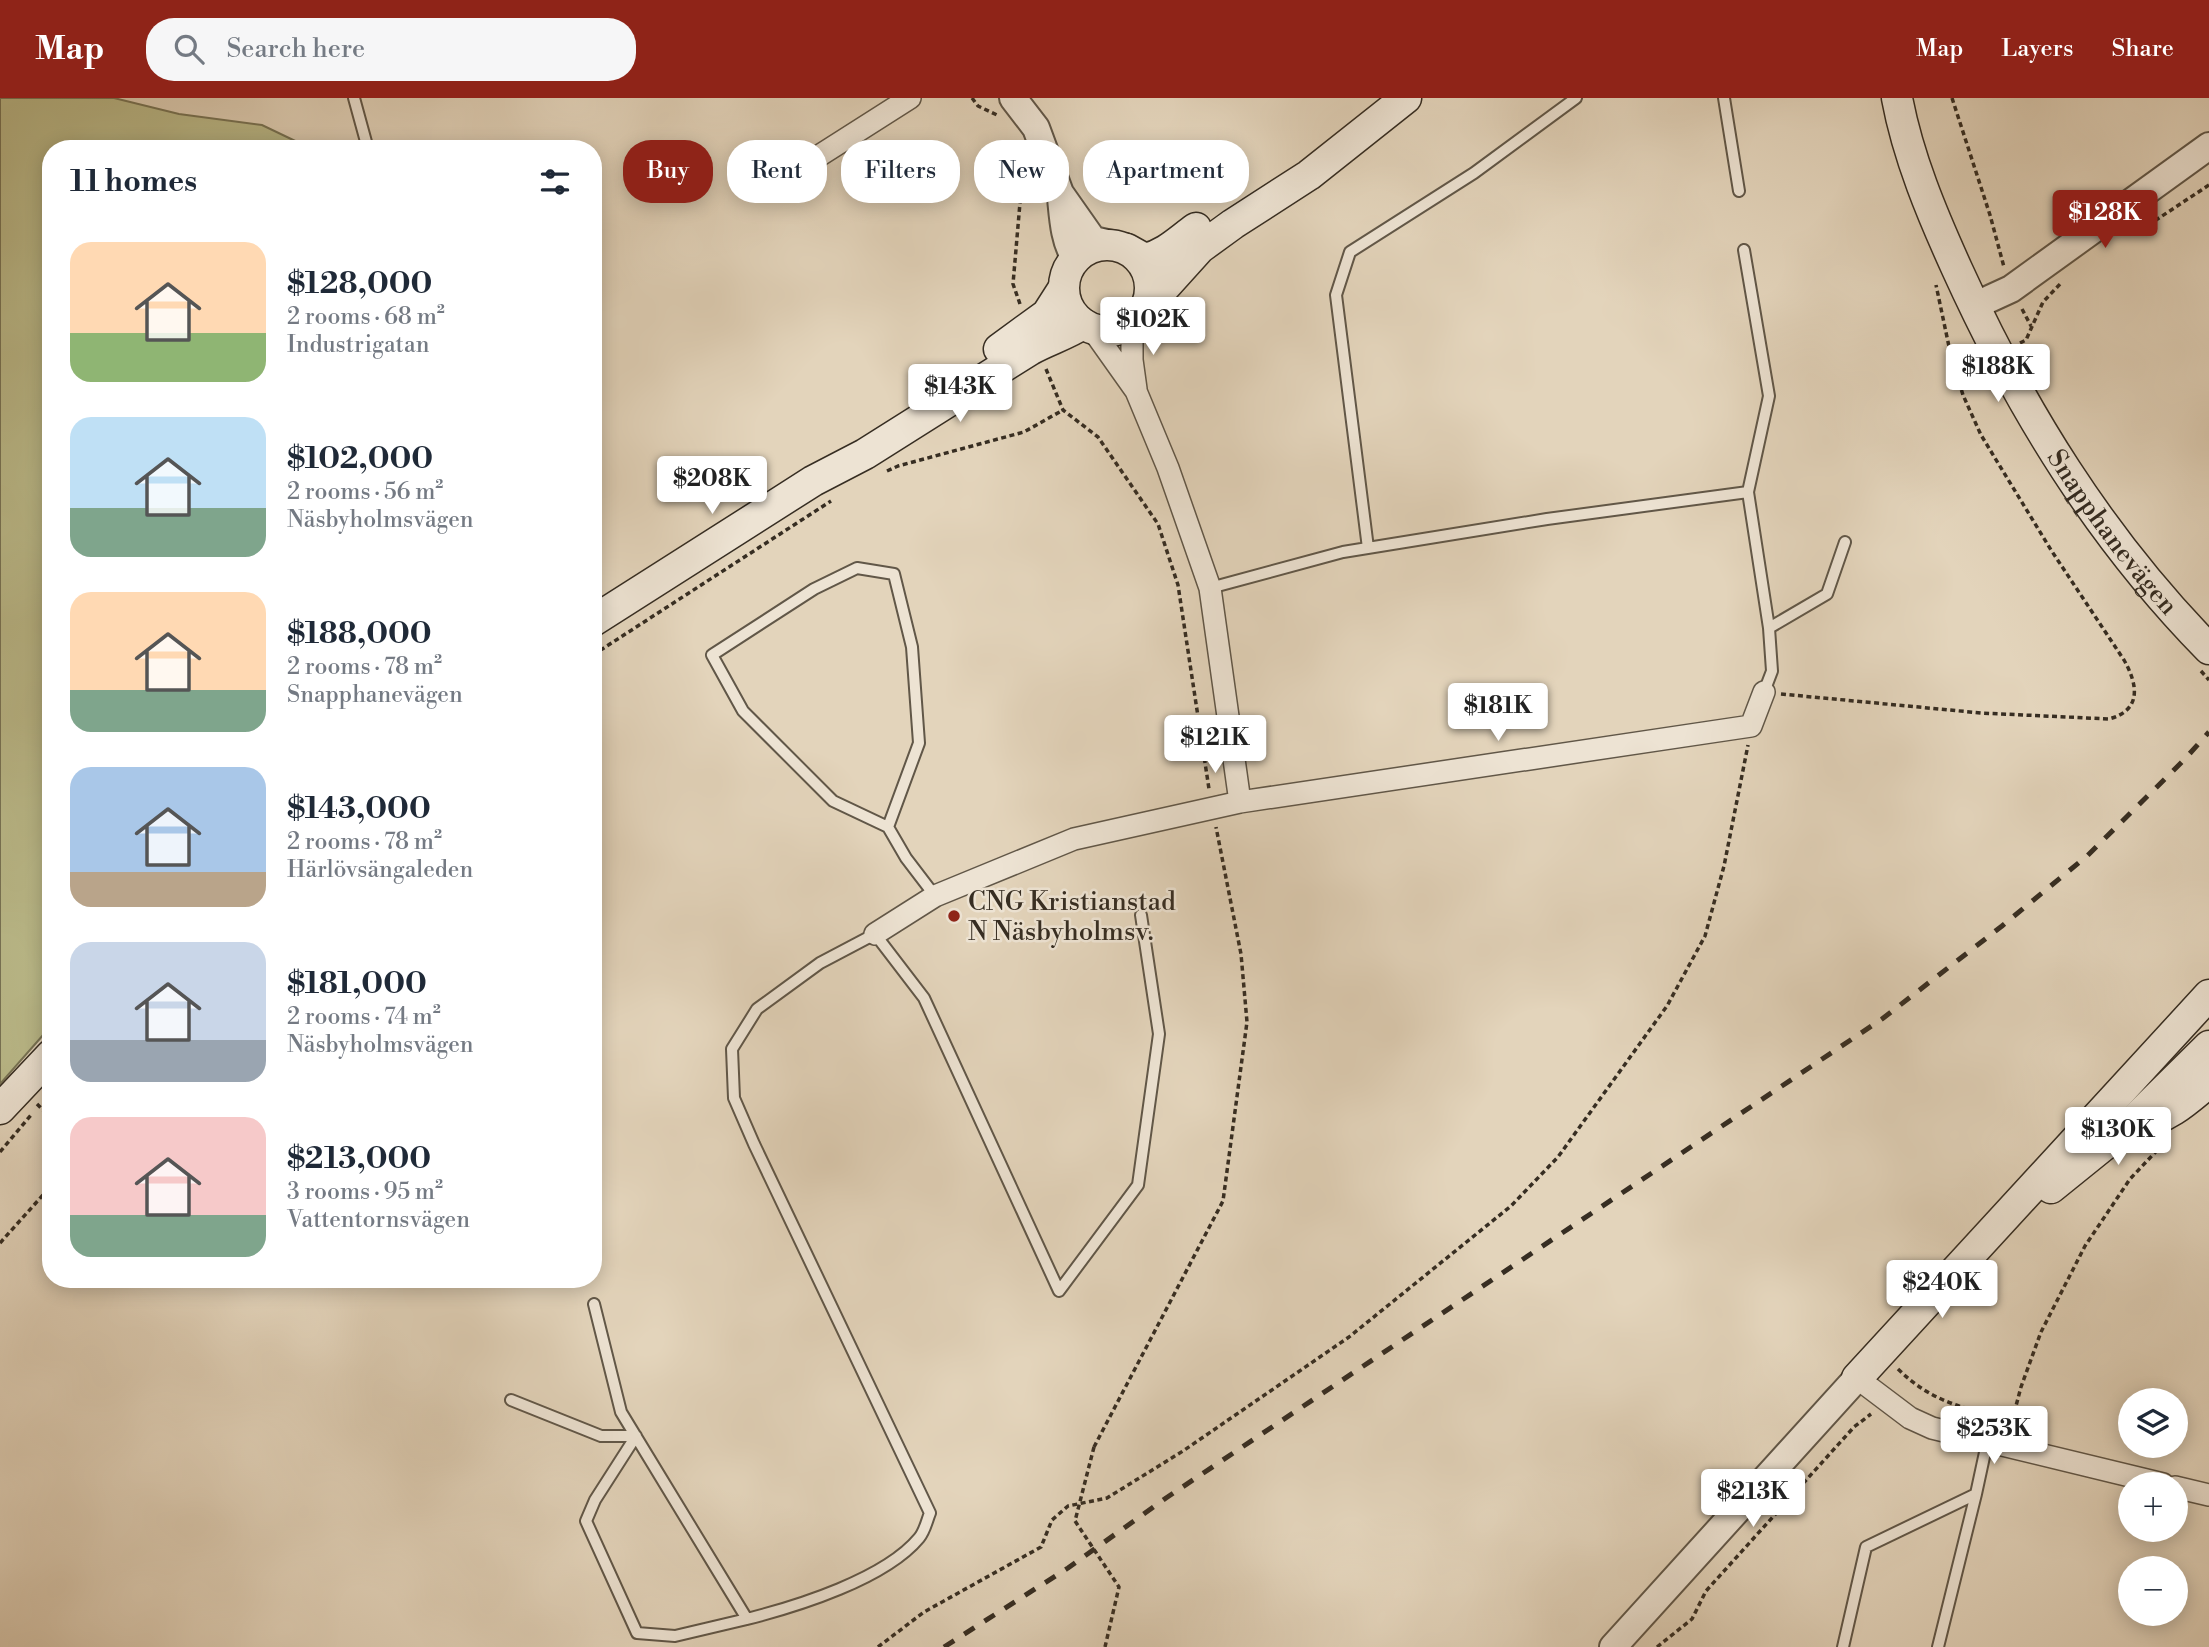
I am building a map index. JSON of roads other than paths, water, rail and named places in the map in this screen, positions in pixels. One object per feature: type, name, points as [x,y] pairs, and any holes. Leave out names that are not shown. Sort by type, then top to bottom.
[{"type":"main road","points":[[823,490],[856,443],[1047,314],[1063,289],[1065,278],[1075,258],[1094,247],[1121,247],[1145,259],[1165,252],[1217,214],[1405,98]]},
{"type":"main road","points":[[1149,300],[1163,289],[1200,248],[1309,175],[1405,98]]},
{"type":"main road","name":"Snapphanevägen","points":[[1897,98],[1930,210],[1974,306],[2043,434],[2099,520],[2153,589],[2209,649]]},
{"type":"main road","points":[[1063,289],[1072,315],[1087,327],[1106,332],[1120,330],[1132,324],[1143,313],[1149,300],[1151,285],[1147,270],[1139,258],[1121,247]]},
{"type":"main road","points":[[602,616],[823,490],[865,454],[1030,350],[1049,340],[1087,327]]},
{"type":"main road","points":[[1857,1378],[2209,995]]},
{"type":"main road","points":[[2112,1099],[2206,1061]]},
{"type":"main road","points":[[1994,1231],[2206,1061]]},
{"type":"main road","points":[[0,1109],[42,1065]]},
{"type":"street","points":[[827,151],[911,98]]},
{"type":"street","points":[[1027,137],[1034,98]]},
{"type":"street","points":[[1008,110],[1029,140]]},
{"type":"street","points":[[1974,306],[2011,289],[2209,146]]},
{"type":"street","points":[[1061,203],[1070,250],[1075,258]]},
{"type":"street","points":[[1067,203],[1093,240],[1121,247]]},
{"type":"street","points":[[1132,324],[1132,360],[1136,391]]},
{"type":"street","points":[[1087,327],[1136,391],[1168,468],[1210,588],[1240,802]]},
{"type":"street","points":[[875,934],[935,896],[1074,839],[1240,802],[1751,726],[1764,692]]},
{"type":"street","points":[[1613,1647],[1857,1378],[1910,1418],[1932,1428],[2118,1474]]},
{"type":"street","points":[[2188,1490],[2209,1495]]},
{"type":"lane","points":[[354,98],[366,140]]},
{"type":"lane","points":[[1368,548],[1336,295],[1350,252],[1474,173],[1576,98]]},
{"type":"lane","points":[[1724,98],[1739,191]]},
{"type":"lane","points":[[1744,250],[1769,396],[1748,492],[1769,628],[1772,671],[1764,692]]},
{"type":"lane","points":[[1210,588],[1343,552],[1548,519],[1748,492]]},
{"type":"lane","points":[[1769,628],[1827,594],[1845,542]]},
{"type":"lane","points":[[888,827],[919,743],[912,647],[894,574],[857,568],[814,589],[712,655],[743,711],[833,801],[888,827],[906,858],[935,896]]},
{"type":"lane","points":[[636,1436],[594,1500],[586,1521],[637,1633],[675,1636],[809,1601],[853,1582],[896,1558],[921,1536],[930,1513],[734,1097],[733,1049],[757,1009],[820,963],[875,934],[924,998],[1059,1291],[1138,1185],[1159,1034],[1141,915]]},
{"type":"lane","points":[[594,1304],[621,1412],[747,1619]]},
{"type":"lane","points":[[511,1400],[601,1436],[636,1436]]},
{"type":"lane","points":[[1938,1647],[1987,1443]]},
{"type":"lane","points":[[1843,1647],[1866,1547],[1976,1494]]},
{"type":"railway","points":[[944,1647],[1068,1568],[1166,1498],[1882,1019],[2087,856],[2209,732]]},
{"type":"place","name":"CNG Kristianstad N Näsbyholmsv.","points":[[954,916]]}]
